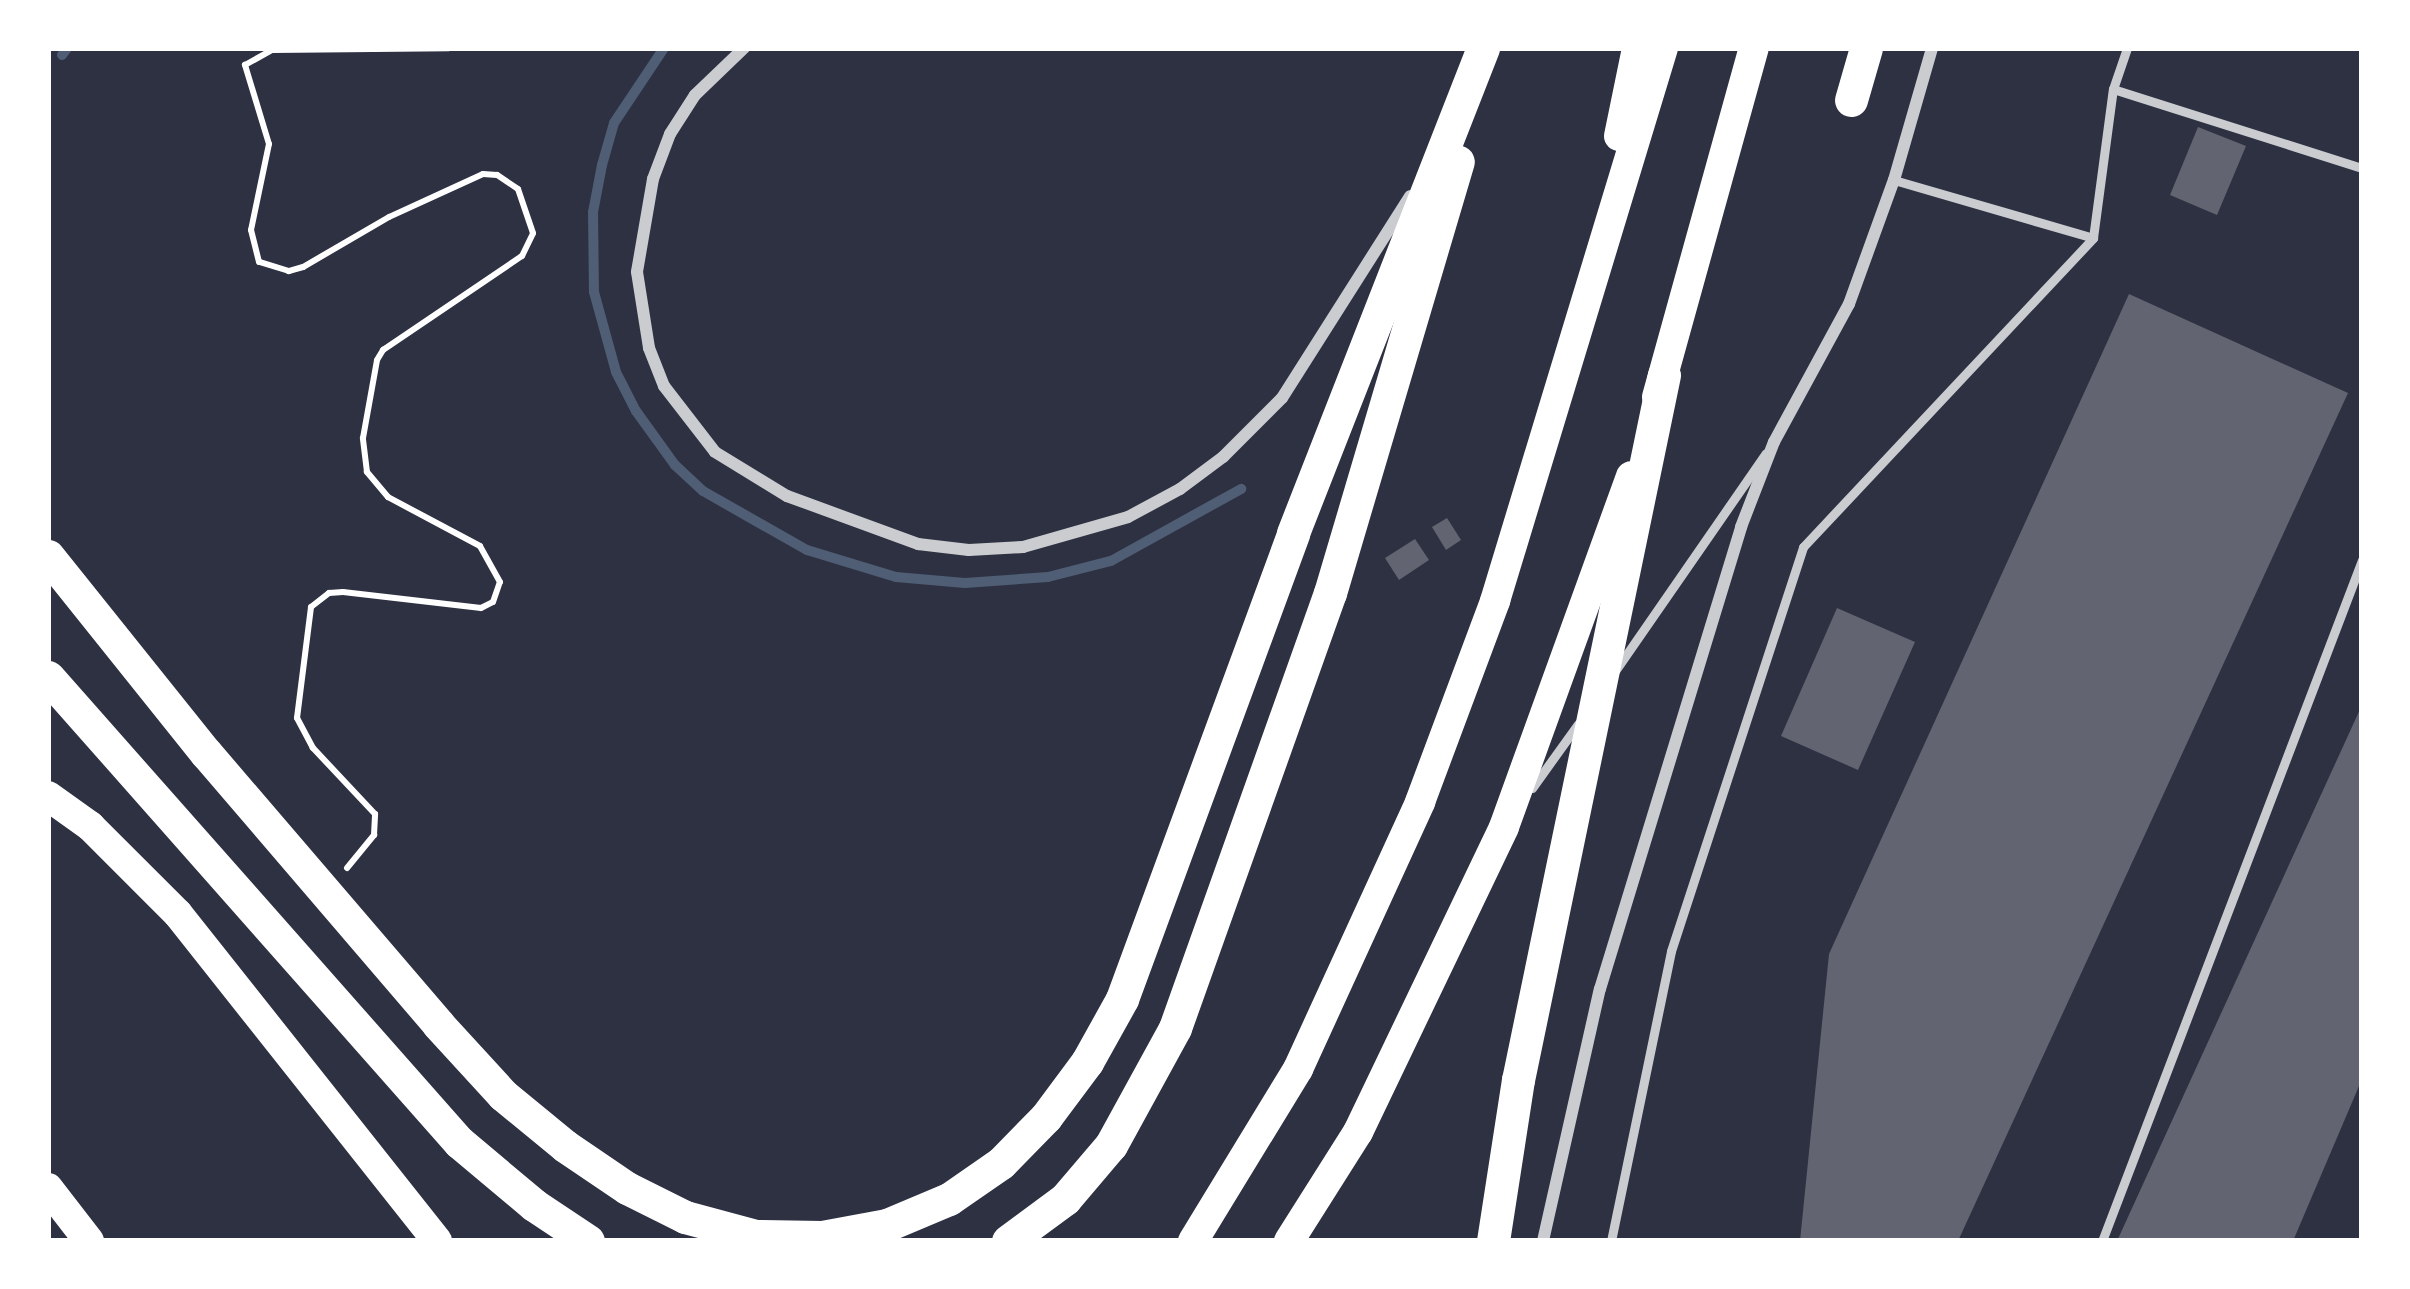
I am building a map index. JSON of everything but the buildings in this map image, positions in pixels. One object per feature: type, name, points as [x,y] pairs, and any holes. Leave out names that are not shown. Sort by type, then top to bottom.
[{"type":"highway","points":[[48,556],[206,753],[438,1024],[503,1095],[565,1146],[627,1188],[685,1217],[756,1236],[822,1237],[887,1225],[949,1199],[1001,1163],[1046,1117],[1087,1062],[1122,999],[1293,533],[1486,48]]},
{"type":"highway","points":[[1008,1241],[1065,1199],[1111,1145],[1175,1028],[1330,593],[1408,344],[1486,48]]},
{"type":"highway","points":[[1851,100],[1866,48]]},
{"type":"highway","points":[[1492,1241],[1518,1080],[1664,375]]},
{"type":"highway","points":[[48,676],[459,1142],[534,1205],[588,1241]]},
{"type":"main road","points":[[1578,340],[1636,48]]},
{"type":"main road","points":[[1193,1241],[1298,1070],[1420,802],[1495,601],[1663,48]]},
{"type":"main road","points":[[1289,1241],[1358,1132],[1504,826],[1588,604],[1664,375],[1754,48]]},
{"type":"main road","points":[[48,796],[91,826],[178,914],[437,1241]]},
{"type":"main road","points":[[48,1188],[89,1241]]},
{"type":"street","points":[[744,48],[695,94],[670,134],[643,225],[639,309],[664,386],[688,423],[747,475],[869,530],[969,550],[1023,547],[1128,518],[1222,457],[1282,398],[1367,270],[1458,111]]},
{"type":"street","points":[[1543,1241],[1600,989],[1681,716],[1774,442],[1849,304],[1894,180],[1932,48]]},
{"type":"lane","points":[[1611,1241],[1671,951],[1803,547],[2093,238],[2113,89],[2127,48]]},
{"type":"lane","points":[[2113,89],[2362,168]]},
{"type":"lane","points":[[1894,180],[2093,238]]},
{"type":"lane","points":[[1504,826],[1774,442]]},
{"type":"lane","points":[[2102,1241],[2362,560]]},
{"type":"path","points":[[345,869],[374,835],[376,814],[313,748],[296,718],[311,607],[319,598],[343,592],[481,608],[500,592],[492,561],[480,546],[388,496],[367,472],[363,438],[377,360],[383,350],[522,256],[532,233],[518,189],[497,175],[483,174],[389,218],[303,267],[289,271],[259,262],[251,230],[269,144],[245,65],[272,50],[449,48]]},
{"type":"waterway","points":[[62,55],[67,48]]},
{"type":"waterway","points":[[664,48],[614,123],[593,212],[594,292],[616,372],[636,411],[675,465],[703,491],[807,550],[896,577],[965,583],[1048,577],[1111,561],[1241,489]]}]
